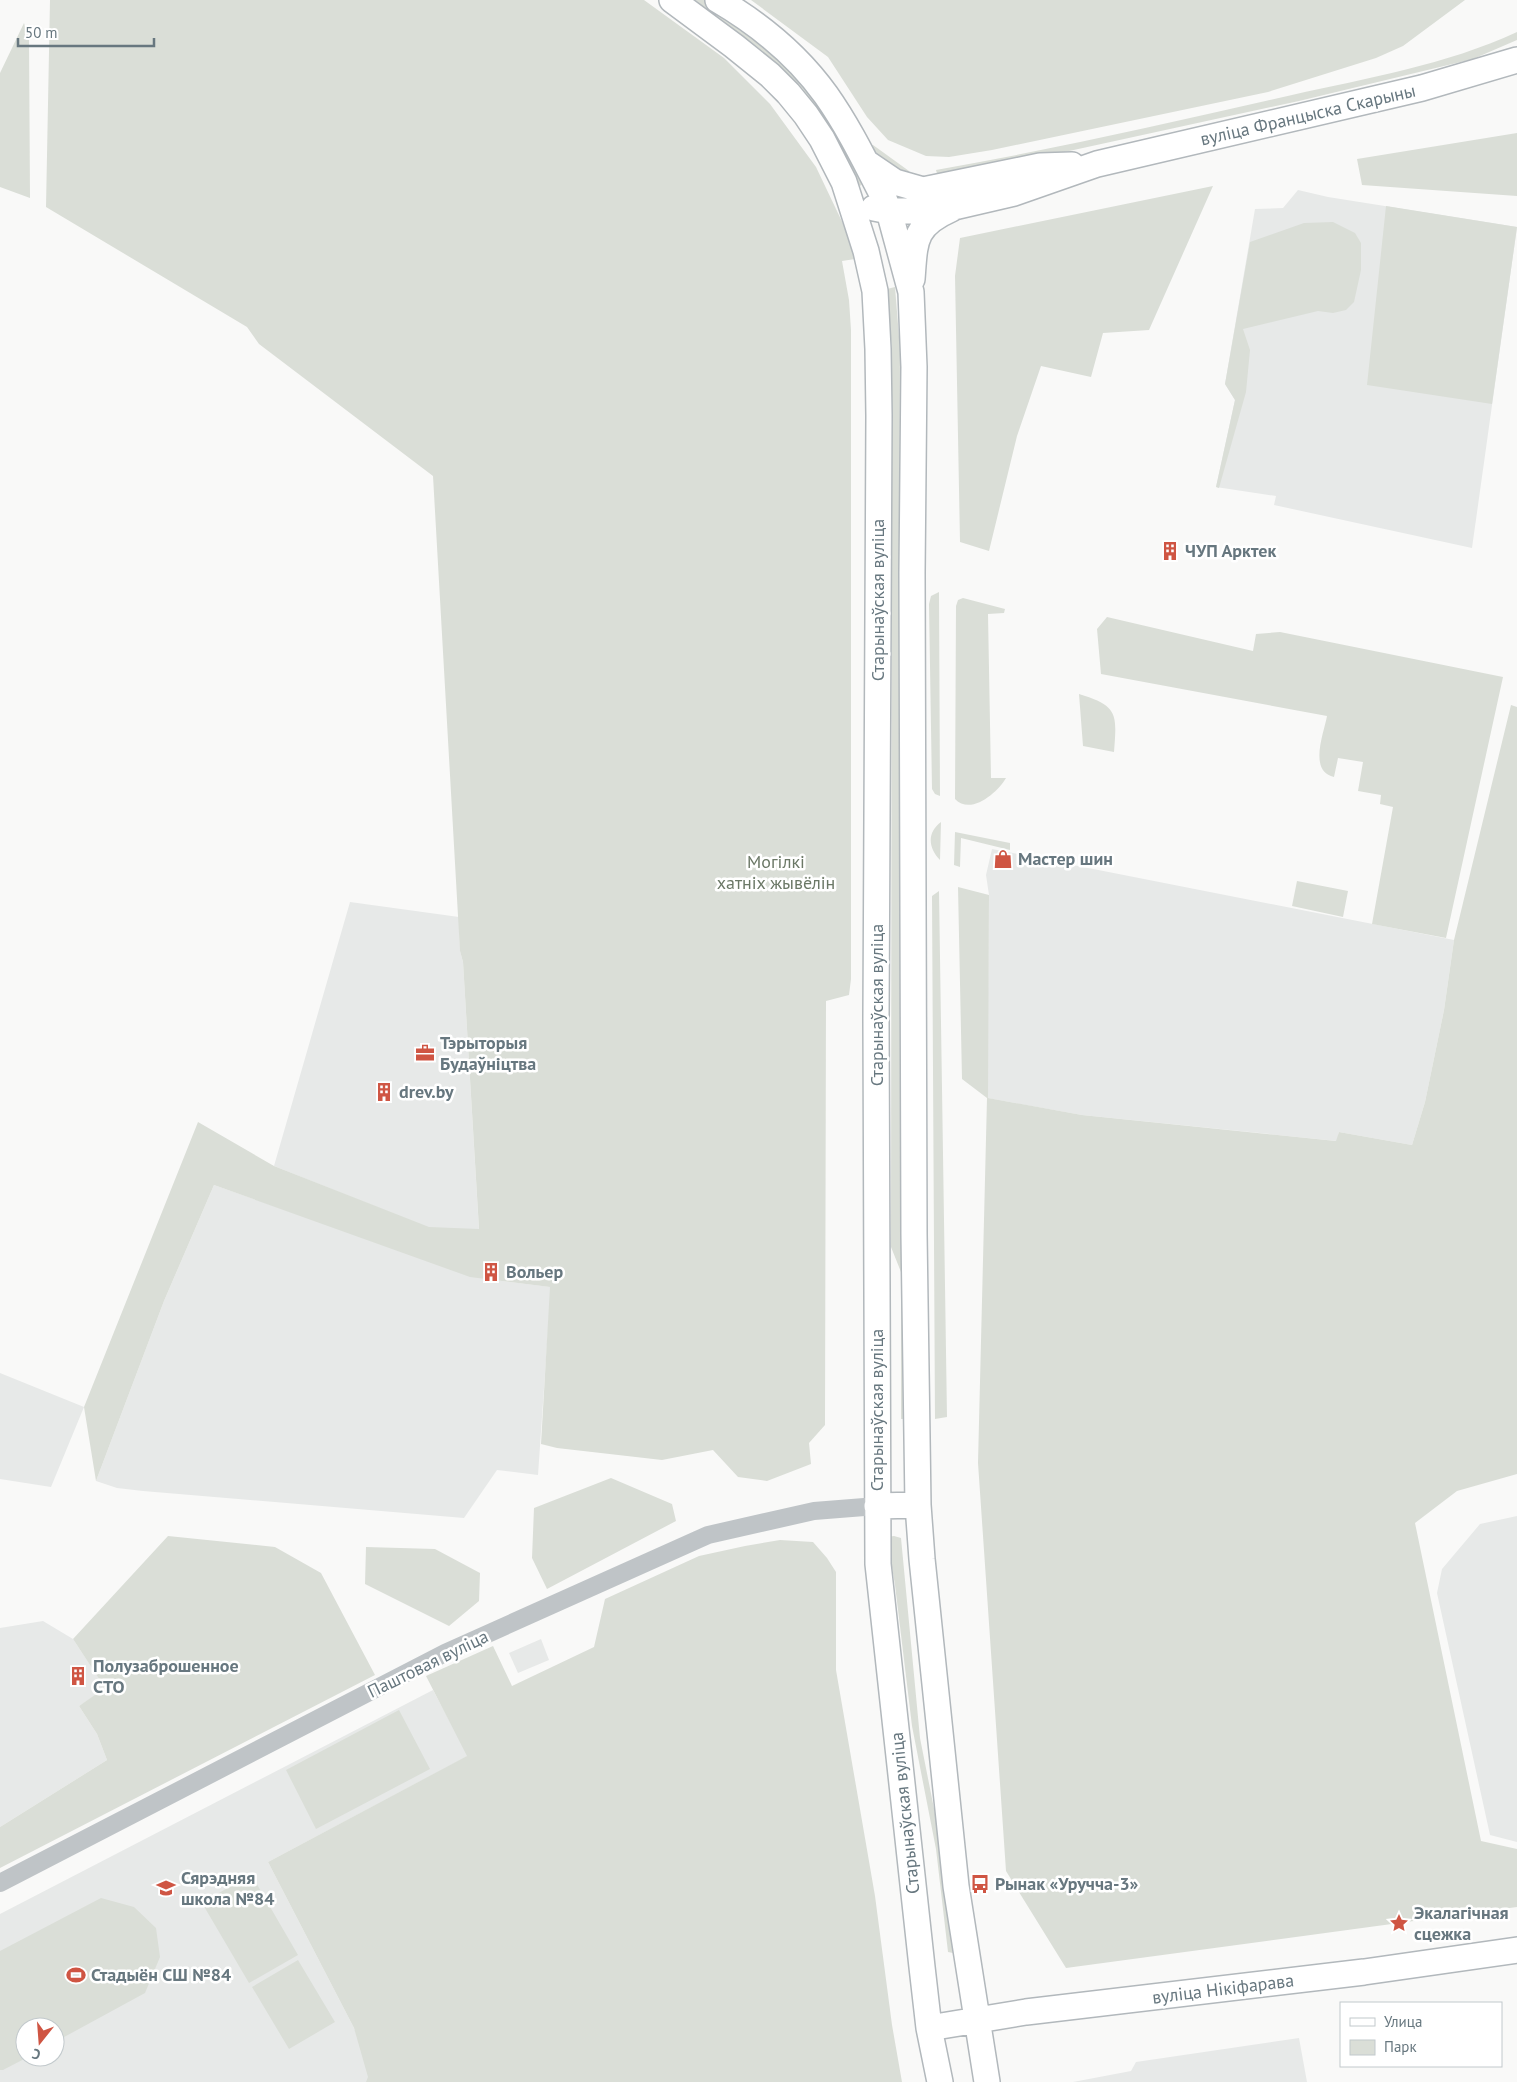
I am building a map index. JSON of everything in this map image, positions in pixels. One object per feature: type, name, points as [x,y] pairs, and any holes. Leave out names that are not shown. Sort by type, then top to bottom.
[{"type":"main road","name":"Старынаўская вуліца","points":[[672,0],[770,75],[806,115],[822,139],[844,182],[866,251],[875,291],[879,416],[876,1019],[878,1564],[929,2028],[940,2082]]},
{"type":"main road","name":"Старынаўская вуліца","points":[[718,0],[767,34],[811,76],[826,95],[865,161],[889,211],[911,292],[914,437],[912,573],[914,1234],[918,1505],[956,1886],[988,2082]]},
{"type":"main road","name":"вуліца Францыска Скарыны","points":[[889,211],[911,211],[958,206],[1014,193],[1097,164],[1422,88],[1517,60]]},
{"type":"main road","name":"вуліца Францыска Скарыны","points":[[865,161],[895,182],[920,190]]},
{"type":"main road","name":"вуліца Францыска Скарыны","points":[[866,251],[875,226],[889,211],[920,190],[1040,166],[1097,164]]},
{"type":"main road","points":[[844,182],[862,202],[879,210],[889,211]]},
{"type":"main road","points":[[911,292],[914,251],[918,234],[931,220],[958,206]]},
{"type":"main road","points":[[877,1506],[918,1505]]},
{"type":"main road","name":"вуліца Нікіфарава","points":[[929,2028],[978,2020],[1364,1972],[1517,1950]]},
{"type":"street","name":"Паштовая вуліца","points":[[0,1883],[444,1653],[708,1535],[814,1511],[877,1506]]},
{"type":"shaded area","points":[[1298,190],[1328,197],[1517,227],[1472,548],[1274,505],[1276,496],[1216,487],[1235,400],[1225,384],[1255,209],[1283,208]]},
{"type":"shaded area","points":[[992,849],[1454,940],[1444,1010],[1425,1102],[1412,1145],[1339,1132],[1337,1141],[1082,1115],[987,1098],[989,895],[986,875]]},
{"type":"shaded area","points":[[350,902],[459,917],[479,1230],[429,1228],[274,1166]]},
{"type":"shaded area","points":[[214,1185],[470,1275],[486,1279],[551,1287],[538,1475],[497,1470],[464,1518],[143,1491],[117,1488],[96,1481],[164,1301]]},
{"type":"shaded area","points":[[0,1373],[84,1407],[51,1487],[0,1479]]},
{"type":"shaded area","points":[[1517,1516],[1517,1842],[1490,1835],[1437,1593],[1442,1569],[1480,1524]]},
{"type":"shaded area","points":[[43,1621],[73,1639],[106,1689],[79,1706],[97,1734],[107,1760],[0,1827],[0,1628]]},
{"type":"shaded area","points":[[541,1639],[549,1660],[518,1673],[509,1653]]},
{"type":"shaded area","name":"Сярэдняя школа №84","points":[[433,1690],[468,1756],[268,1862],[354,2028],[377,2082],[0,2082],[0,1914]]},
{"type":"shaded area","points":[[1299,2038],[1307,2082],[1073,2082],[1131,2071],[1136,2062]]},
{"type":"green space","name":"Могілкі хатніх жывёлін","points":[[50,0],[644,0],[724,58],[770,104],[816,167],[846,230],[855,259],[842,261],[849,300],[851,330],[851,979],[849,995],[826,1001],[825,1425],[809,1443],[811,1464],[767,1481],[738,1477],[713,1450],[662,1460],[557,1448],[541,1444],[550,1287],[470,1277],[214,1185],[164,1301],[96,1481],[84,1407],[198,1122],[274,1166],[429,1227],[479,1229],[463,962],[460,951],[433,476],[259,344],[247,327],[46,207]]},
{"type":"green space","points":[[685,0],[704,0],[728,16],[778,58],[819,107],[863,183],[860,186],[807,98]]},
{"type":"green space","points":[[751,0],[1465,0],[1403,46],[1376,58],[1268,92],[992,150],[949,157],[926,156],[888,140],[867,117],[828,57]]},
{"type":"green space","points":[[24,23],[29,38],[30,198],[0,187],[0,73]]},
{"type":"green space","points":[[1517,32],[1517,40],[1473,59],[1299,101],[1037,158],[938,177],[936,170],[1114,135],[1406,70],[1462,53]]},
{"type":"green space","points":[[1517,133],[1517,196],[1362,185],[1357,159]]},
{"type":"green space","points":[[873,145],[909,171],[912,179],[866,148]]},
{"type":"green space","points":[[1213,186],[1149,330],[1103,333],[1091,377],[1041,366],[1017,436],[989,551],[960,542],[955,276],[960,238]]},
{"type":"green space","points":[[1386,206],[1517,227],[1492,404],[1367,385]]},
{"type":"green space","points":[[1333,222],[1355,233],[1361,243],[1361,270],[1354,302],[1346,310],[1333,313],[1318,311],[1243,329],[1250,350],[1246,392],[1219,488],[1216,487],[1235,400],[1225,384],[1250,242],[1304,223]]},
{"type":"green space","points":[[895,287],[900,349],[899,667],[904,1159],[909,1419],[901,1419],[901,1272],[891,1247],[892,350],[887,289]]},
{"type":"green space","points":[[939,592],[940,796],[935,794],[932,789],[929,604],[931,596]]},
{"type":"green space","points":[[963,598],[1005,609],[1004,613],[988,614],[991,778],[1006,778],[991,795],[976,804],[969,805],[961,804],[955,799],[956,606],[958,600]]},
{"type":"green space","points":[[1107,617],[1253,651],[1256,634],[1280,632],[1503,677],[1446,938],[1372,924],[1393,807],[1380,804],[1381,795],[1358,791],[1363,762],[1338,758],[1334,777],[1326,773],[1320,760],[1320,751],[1327,716],[1101,674],[1097,629]]},
{"type":"green space","points":[[1079,694],[1092,698],[1108,707],[1112,713],[1115,720],[1114,752],[1083,746]]},
{"type":"green space","points":[[1511,705],[1517,707],[1517,1474],[1457,1491],[1415,1523],[1481,1841],[1517,1849],[1517,1907],[1066,1968],[1006,1871],[978,1463],[987,1098],[962,1079],[958,887],[989,895],[988,1098],[1082,1115],[1336,1141],[1339,1132],[1412,1145],[1425,1102],[1444,1010],[1454,940]]},
{"type":"green space","points":[[941,822],[940,860],[933,851],[931,836],[936,826]]},
{"type":"green space","points":[[955,832],[1010,843],[1010,850],[961,838],[960,867],[954,865]]},
{"type":"green space","points":[[1297,881],[1348,891],[1343,917],[1292,906]]},
{"type":"green space","points":[[939,891],[947,1417],[935,1419],[932,896]]},
{"type":"green space","points":[[611,1478],[672,1504],[676,1521],[547,1589],[532,1558],[534,1508]]},
{"type":"green space","points":[[168,1536],[275,1547],[321,1573],[375,1675],[0,1868],[0,1827],[107,1760],[97,1734],[79,1706],[105,1688],[73,1639]]},
{"type":"green space","points":[[887,1537],[901,1538],[920,1738],[942,1849],[953,1953],[948,1952],[936,1849],[912,1726],[895,1585]]},
{"type":"green space","points":[[780,1540],[813,1542],[836,1572],[836,1670],[875,1896],[892,2025],[902,2082],[366,2082],[368,2077],[354,2028],[268,1862],[467,1756],[426,1676],[493,1646],[512,1686],[594,1647],[605,1599],[699,1556]]},
{"type":"green space","points":[[366,1547],[435,1549],[480,1573],[479,1601],[449,1626],[365,1584]]},
{"type":"green space","points":[[399,1710],[430,1769],[316,1829],[286,1770]]},
{"type":"green space","points":[[251,1874],[298,1955],[249,1983],[202,1903]]},
{"type":"green space","name":"Стадыён СШ №84","points":[[101,1898],[134,1907],[156,1928],[160,1957],[145,1993],[65,2037],[65,2017],[15,2017],[15,2064],[0,2070],[0,1951]]},
{"type":"green space","points":[[298,1960],[335,2022],[289,2049],[252,1987]]},
{"type":"place","name":"ЧУП Арктек","points":[[1170,551]]},
{"type":"place","name":"Мастер шин","points":[[1003,859]]},
{"type":"place","name":"Тэрыторыя Будаўніцтва","points":[[425,1053]]},
{"type":"place","name":"drev.by","points":[[384,1092]]},
{"type":"place","name":"Вольер","points":[[491,1272]]},
{"type":"place","name":"Полузаброшенное СТО","points":[[78,1676]]},
{"type":"place","name":"Рынак «Уручча-3»","points":[[980,1884]]},
{"type":"place","name":"Сярэдняя школа №84","points":[[166,1888]]},
{"type":"place","name":"Экалагічная сцежка","points":[[1399,1923]]},
{"type":"place","name":"Стадыён СШ №84","points":[[76,1975]]}]
